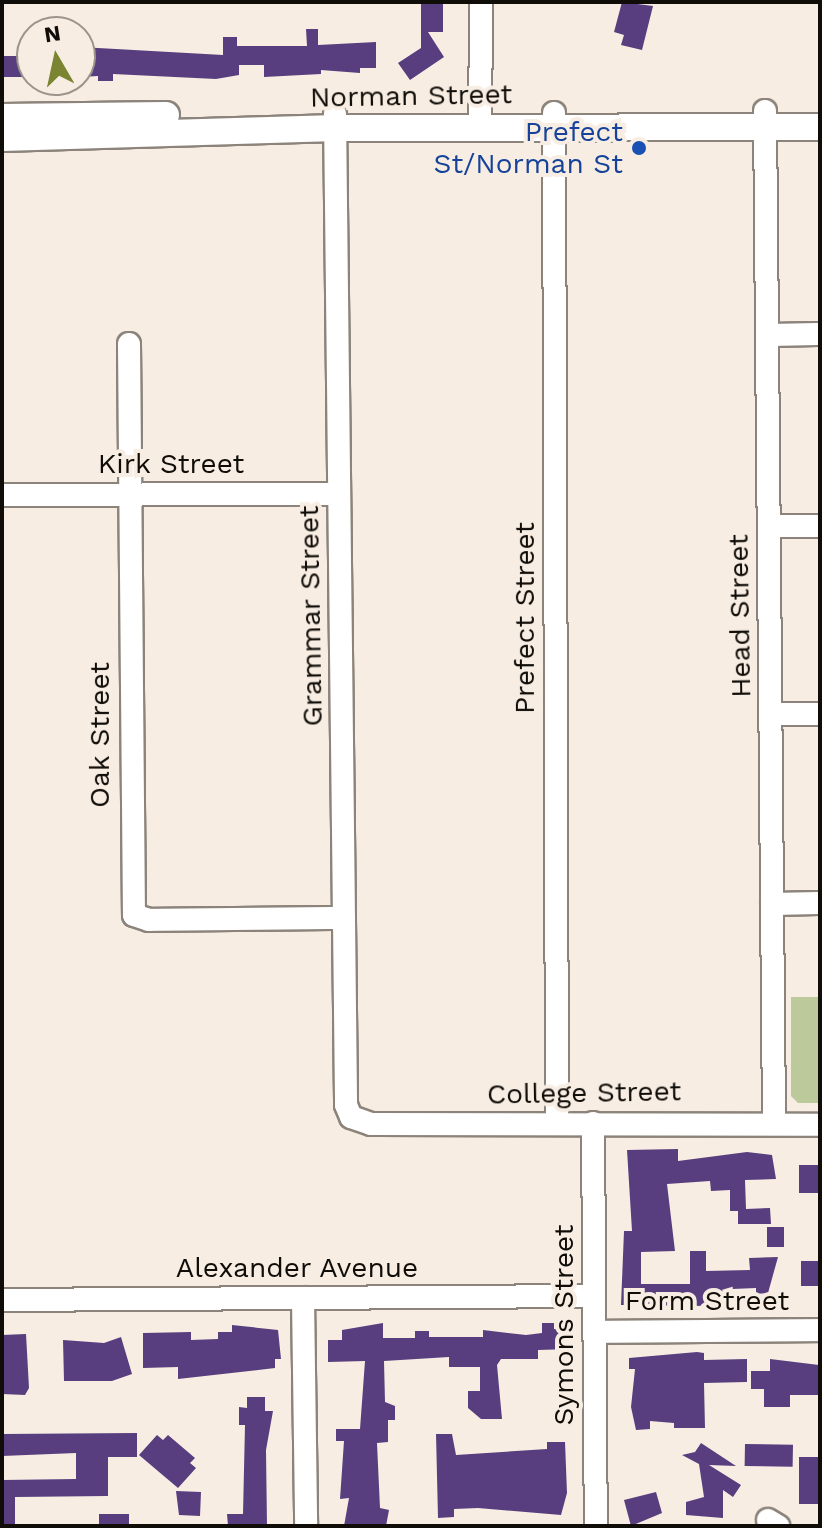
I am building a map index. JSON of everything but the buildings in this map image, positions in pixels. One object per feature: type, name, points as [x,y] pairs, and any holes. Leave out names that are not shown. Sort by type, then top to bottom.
[{"type":"main road","name":"Norman Street","points":[[2,117],[554,120],[766,118],[820,111]]},
{"type":"main road","name":"Norman Street","points":[[766,118],[820,127]]},
{"type":"main road","name":"Norman Street","points":[[2,138],[336,121]]},
{"type":"street","points":[[480,120],[481,2]]},
{"type":"street","name":"Head Street","points":[[766,118],[774,1121]]},
{"type":"street","name":"Prefect Street","points":[[554,120],[557,1124]]},
{"type":"street","name":"Grammar Street","points":[[336,121],[346,1105],[351,1117]]},
{"type":"street","points":[[768,335],[820,334]]},
{"type":"street","name":"Oak Street","points":[[129,344],[130,919],[344,918]]},
{"type":"street","name":"Kirk Street","points":[[2,495],[339,494]]},
{"type":"street","points":[[769,526],[820,526]]},
{"type":"street","points":[[771,714],[820,714]]},
{"type":"street","points":[[772,904],[820,903]]},
{"type":"street","name":"College Street","points":[[351,1117],[371,1124],[774,1121],[820,1125]]},
{"type":"street","name":"Symons Street","points":[[593,1123],[596,1526]]},
{"type":"street","name":"Alexander Avenue","points":[[2,1300],[593,1296]]},
{"type":"street","points":[[303,1298],[306,1526]]},
{"type":"street","name":"Form Street","points":[[594,1332],[820,1330]]},
{"type":"green space","points":[[791,997],[820,997],[820,1103],[798,1103],[791,1096]]},
{"type":"place","name":"Prefect St/Norman St","points":[[639,148]]}]
